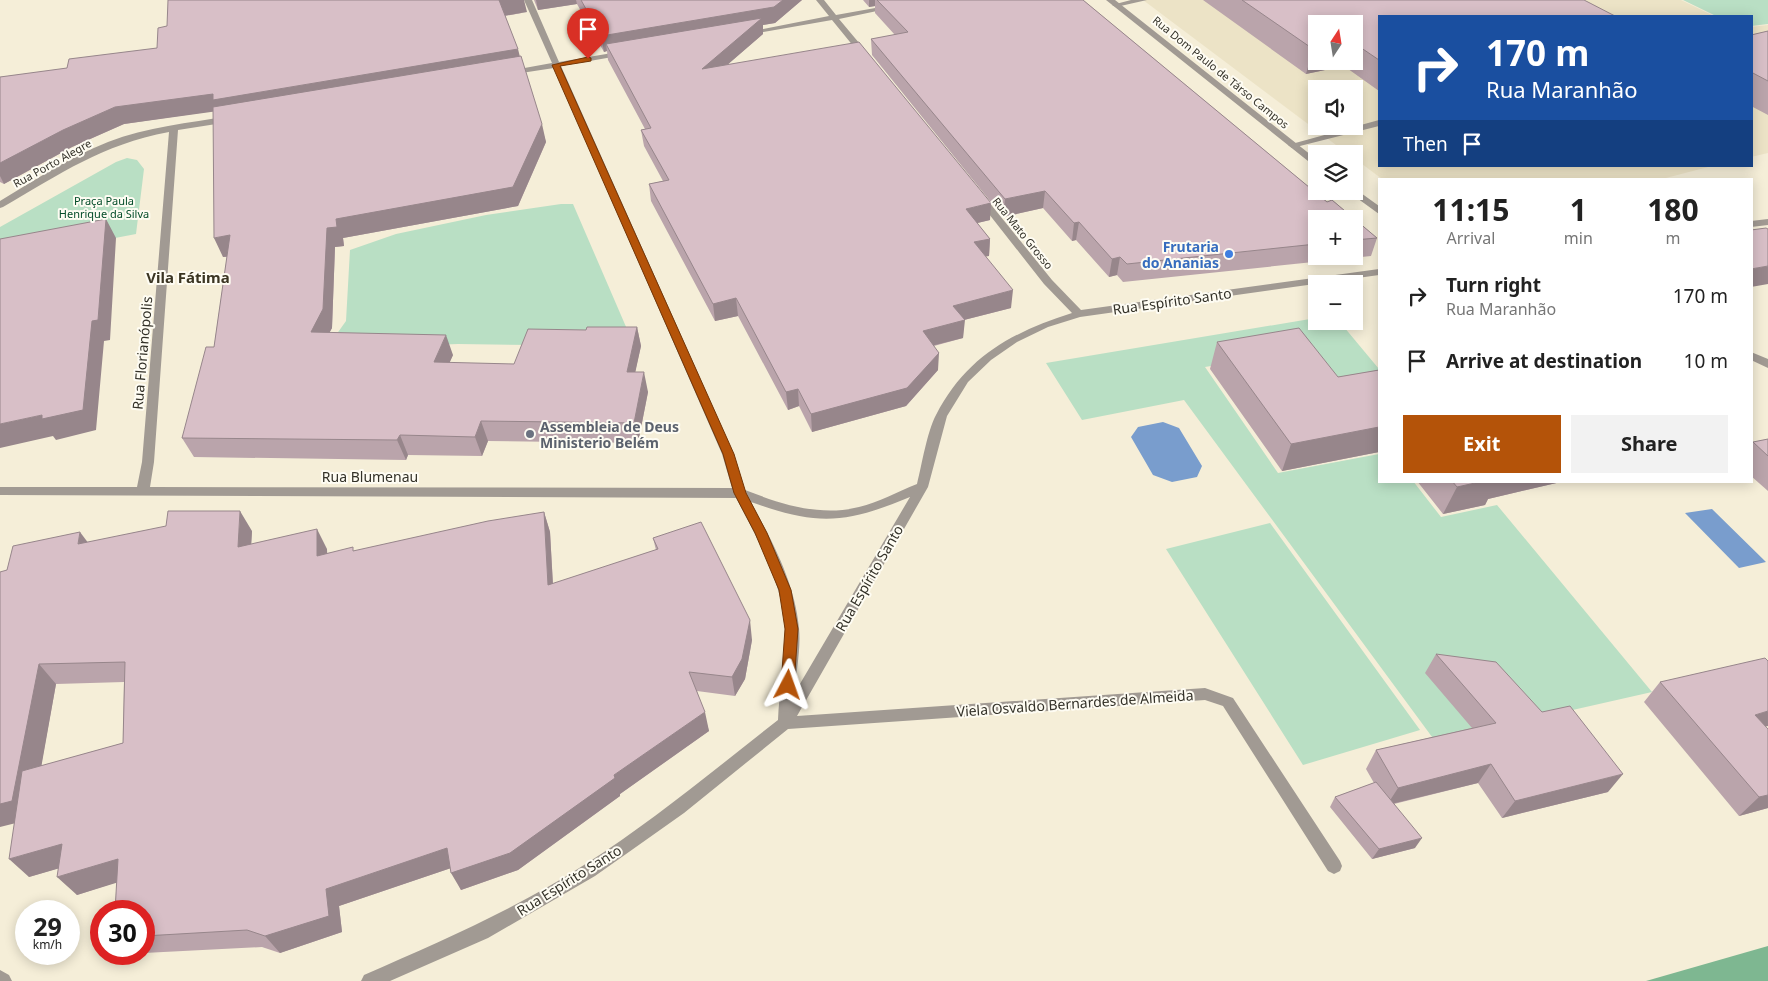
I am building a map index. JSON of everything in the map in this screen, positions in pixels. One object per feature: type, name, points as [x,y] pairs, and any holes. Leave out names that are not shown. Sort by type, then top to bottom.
[{"type":"street","points":[[528,0],[728,454],[740,493],[761,533],[785,590],[792,629],[785,723]]},
{"type":"street","points":[[820,0],[873,64]]},
{"type":"street","points":[[1113,2],[1143,0]]},
{"type":"street","name":"Rua Dom Paulo de Társo Campos","points":[[1113,2],[1308,157]]},
{"type":"street","points":[[739,34],[898,6]]},
{"type":"street","points":[[502,74],[634,52]]},
{"type":"street","name":"Rua Porto Alegre","points":[[0,205],[74,161],[114,143],[174,129],[241,117]]},
{"type":"street","points":[[1292,145],[1378,123]]},
{"type":"street","name":"Rua Florianópolis","points":[[143,490],[148,462],[174,129]]},
{"type":"street","name":"Rua Mato Grosso","points":[[973,189],[1048,282],[1079,314]]},
{"type":"street","points":[[1363,199],[1378,210]]},
{"type":"street","points":[[1753,224],[1768,222]]},
{"type":"street","name":"Rua Espírito Santo","points":[[370,981],[482,932],[589,871],[678,808],[785,723],[922,487],[941,416],[964,379],[987,357],[1013,340],[1044,325],[1079,314],[1378,272]]},
{"type":"street","points":[[1753,356],[1768,364]]},
{"type":"street","points":[[740,493],[777,507],[818,515],[856,512],[922,487]]},
{"type":"street","name":"Rua Blumenau","points":[[0,491],[740,493]]},
{"type":"street","name":"Viela Osvaldo Bernardes de Almeida","points":[[785,723],[1205,694],[1228,702],[1334,866]]},
{"type":"shaded area","points":[[1143,0],[1681,0],[1712,15],[1378,15],[1378,167],[1708,167],[1666,178],[1381,178],[1363,165],[1363,145],[1336,145],[1323,135],[1363,135],[1363,80],[1308,80],[1308,124]]},
{"type":"shaded area","points":[[1768,25],[1768,153],[1753,157],[1753,27]]},
{"type":"green space","points":[[1683,0],[1768,0],[1768,24],[1753,26],[1753,15],[1714,15]]},
{"type":"green space","name":"Praça Paula Henrique da Silva","points":[[127,158],[137,160],[144,169],[136,234],[0,260],[0,227],[116,162]]},
{"type":"green space","points":[[561,204],[573,204],[633,343],[458,344],[326,349],[346,321],[350,250],[396,234],[486,215]]},
{"type":"green space","points":[[1308,319],[1308,330],[1346,330],[1378,368],[1378,392],[1329,401],[1293,352],[1205,367],[1278,473],[1378,454],[1378,483],[1415,483],[1441,517],[1497,505],[1652,692],[1435,741],[1184,400],[1082,420],[1046,363]]},
{"type":"green space","points":[[1270,523],[1420,730],[1303,765],[1166,549]]},
{"type":"green space","points":[[1768,946],[1768,981],[1646,981]]},
{"type":"water","points":[[1163,422],[1179,428],[1202,466],[1197,477],[1172,482],[1153,475],[1131,437],[1138,427]]},
{"type":"water","points":[[1712,509],[1766,562],[1739,568],[1685,513]]},
{"type":"building","points":[[168,0],[499,0],[518,49],[213,100],[213,94],[115,107],[63,130],[0,163],[0,77],[67,68],[69,59],[157,48],[158,28],[167,26]]},
{"type":"building","points":[[581,0],[783,0],[774,7],[601,36]]},
{"type":"building","points":[[877,0],[1083,0],[1308,186],[1308,200],[1325,200],[1327,202],[1332,200],[1344,210],[1308,210],[1308,245],[1127,264],[1120,257],[1112,259],[1079,222],[1074,223],[1045,191],[1005,199],[871,39],[908,32]]},
{"type":"building","points":[[1242,0],[1584,0],[1613,15],[1378,15],[1378,59],[1363,49],[1363,15],[1308,15],[1308,46]]},
{"type":"building","points":[[762,18],[702,69],[859,42],[991,203],[966,209],[990,239],[974,242],[1013,290],[953,306],[965,320],[923,331],[939,353],[907,388],[811,414],[798,389],[786,392],[736,298],[713,304],[649,184],[669,180],[641,130],[651,128],[606,44]]},
{"type":"building","points":[[1768,31],[1768,81],[1753,73],[1753,35]]},
{"type":"building","points":[[521,56],[542,124],[513,187],[336,219],[337,227],[327,228],[323,309],[311,332],[446,335],[434,362],[514,364],[528,329],[586,330],[587,327],[637,327],[627,372],[644,372],[634,423],[481,421],[475,437],[400,435],[397,440],[182,438],[206,347],[214,347],[230,235],[214,238],[213,107]]},
{"type":"building","points":[[106,219],[98,320],[92,321],[83,410],[42,419],[42,415],[0,424],[0,239]]},
{"type":"building","points":[[1363,226],[1377,238],[1363,239]]},
{"type":"building","points":[[1768,229],[1768,266],[1753,269],[1753,230]]},
{"type":"building","points":[[1299,328],[1338,377],[1378,370],[1378,427],[1291,444],[1217,342]]},
{"type":"building","points":[[1768,439],[1768,456],[1753,442]]},
{"type":"building","points":[[1454,483],[1475,483],[1457,487]]},
{"type":"building","points":[[168,511],[240,511],[238,547],[317,529],[317,556],[353,547],[353,551],[488,521],[544,512],[548,585],[658,549],[653,538],[701,522],[750,620],[742,659],[732,677],[689,672],[705,712],[614,775],[615,778],[510,853],[451,873],[447,848],[326,889],[329,916],[265,936],[247,930],[155,935],[155,900],[116,900],[118,859],[57,877],[62,844],[9,859],[22,771],[123,743],[125,662],[39,664],[12,801],[0,804],[0,572],[7,570],[13,546],[80,532],[78,544],[166,526]]},
{"type":"building","points":[[1436,654],[1496,662],[1542,712],[1570,706],[1623,774],[1515,801],[1491,764],[1398,788],[1376,750],[1496,723]]},
{"type":"building","points":[[1765,658],[1768,661],[1768,711],[1755,715],[1768,729],[1768,795],[1759,797],[1660,682]]},
{"type":"building","points":[[1376,782],[1422,838],[1379,849],[1335,797]]},
{"type":"place","name":"Frutaria do Ananias","points":[[1229,254]]},
{"type":"place","name":"Assembleia de Deus Ministerio Belém","points":[[530,434]]},
{"type":"district","name":"Vila Fátima","points":[[188,277]]},
{"type":"route","points":[[588,59],[556,65],[728,454],[740,493],[761,533],[785,590],[792,629],[788,685]]}]
